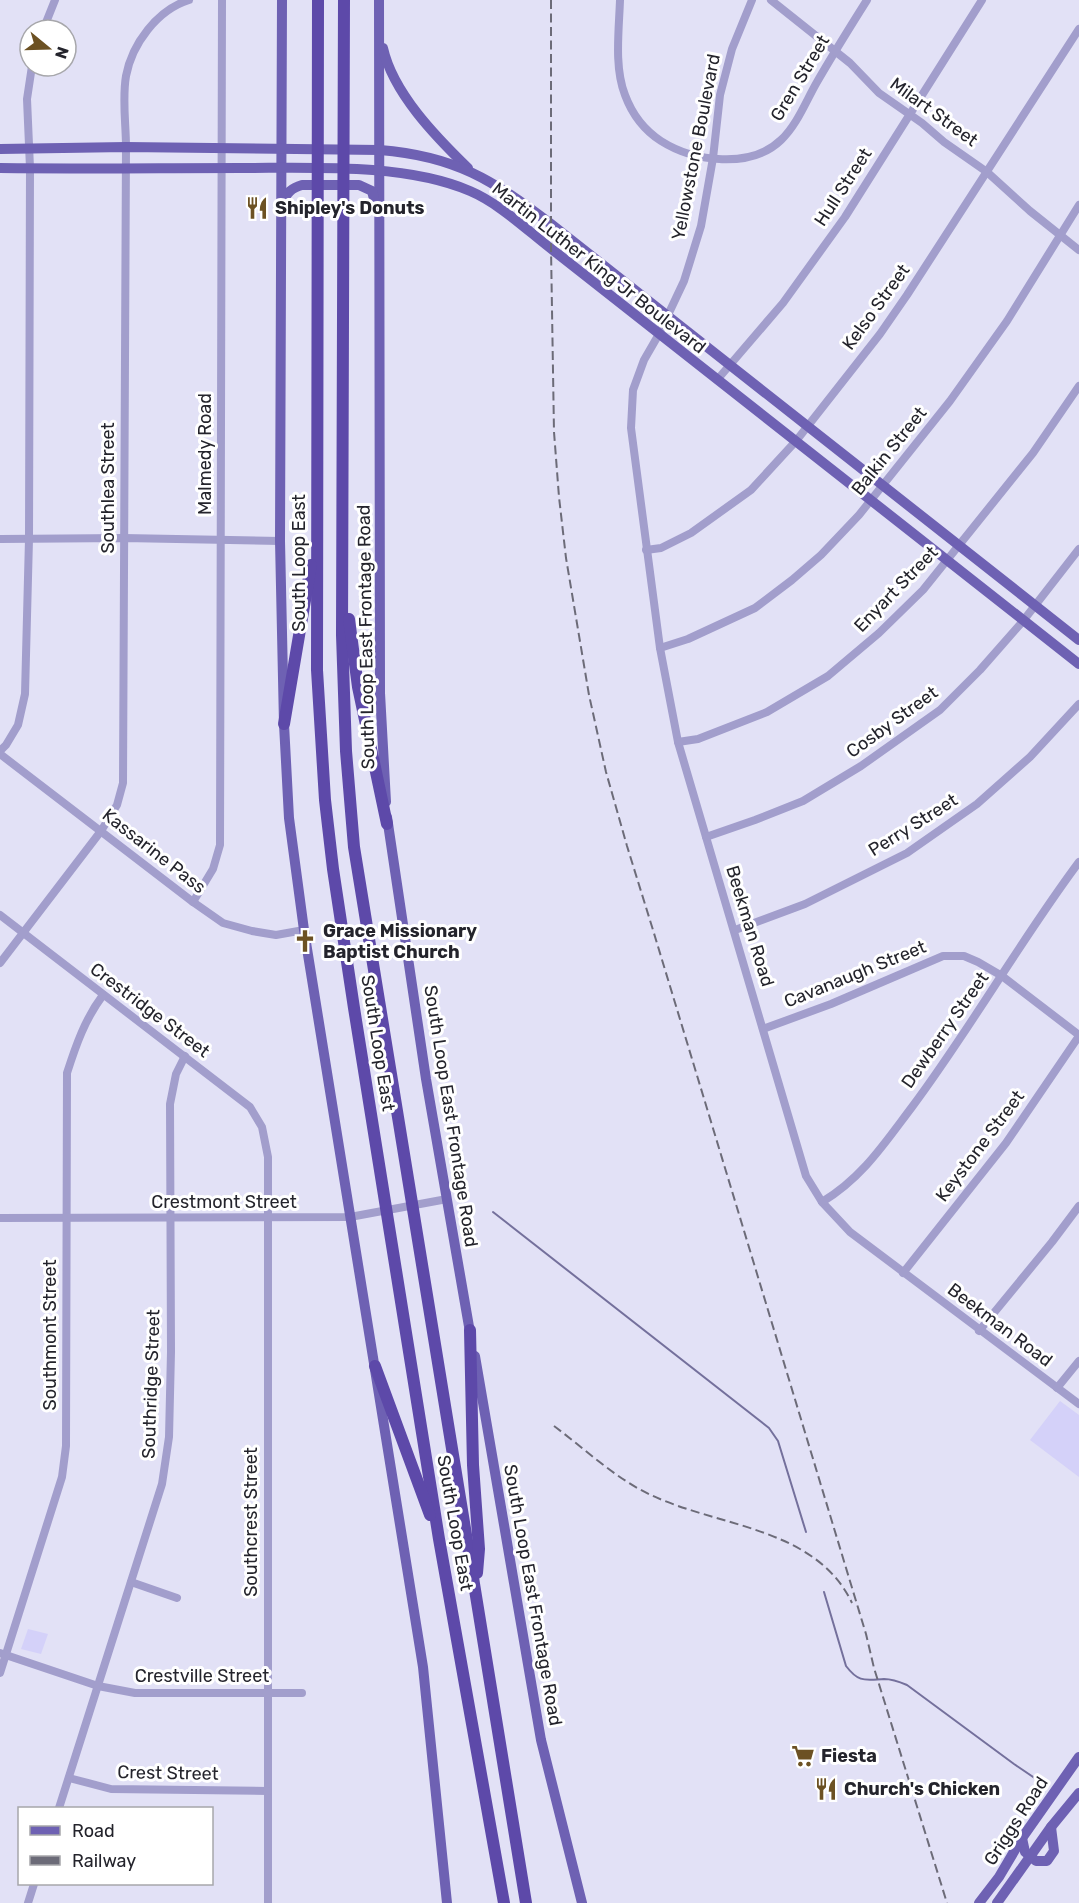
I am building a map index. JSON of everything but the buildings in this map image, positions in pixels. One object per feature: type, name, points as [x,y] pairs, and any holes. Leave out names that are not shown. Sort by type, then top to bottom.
[{"type":"highway","name":"South Loop East","points":[[318,0],[317,670],[325,800],[333,869],[439,1539],[504,1903]]},
{"type":"highway","name":"South Loop East","points":[[344,0],[342,570],[346,751],[354,847],[526,1903]]},
{"type":"highway","points":[[284,724],[317,528]]},
{"type":"highway","points":[[342,570],[358,687],[387,824]]},
{"type":"highway","points":[[470,1330],[473,1466],[479,1549],[476,1592]]},
{"type":"highway","points":[[375,1366],[439,1539]]},
{"type":"main road","points":[[282,0],[280,541],[284,724],[290,818],[304,930],[423,1667],[447,1903]]},
{"type":"main road","name":"South Loop East Frontage Road","points":[[379,0],[380,693],[387,824],[426,1079],[541,1740],[582,1903]]},
{"type":"main road","points":[[379,30],[393,75],[418,114],[470,171]]},
{"type":"main road","name":"Martin Luther King Jr Boulevard","points":[[0,149],[126,147],[380,150],[404,152],[470,171],[493,182],[518,199],[1079,640]]},
{"type":"main road","name":"Martin Luther King Jr Boulevard","points":[[0,168],[281,168],[381,171],[436,179],[472,192],[507,214],[1079,664]]},
{"type":"main road","points":[[281,204],[287,193],[294,187],[302,185],[359,185],[372,191],[376,204],[376,268],[381,284]]},
{"type":"main road","points":[[507,214],[518,199]]},
{"type":"main road","points":[[558,254],[569,239]]},
{"type":"main road","name":"Griggs Road","points":[[979,1903],[999,1877],[1022,1838],[1079,1757]]},
{"type":"main road","name":"Griggs Road","points":[[997,1903],[1051,1827],[1079,1793]]},
{"type":"main road","points":[[1022,1838],[1025,1852],[1036,1861],[1042,1862],[1051,1858],[1054,1846],[1051,1827]]},
{"type":"street","points":[[48,18],[55,0]]},
{"type":"street","name":"Southlea Street","points":[[0,963],[101,831],[117,805],[123,783],[126,169],[124,92],[132,59],[144,36],[158,18],[170,8],[189,0]]},
{"type":"street","name":"Malmedy Road","points":[[193,902],[213,869],[220,845],[222,0]]},
{"type":"street","name":"Gren Street","points":[[620,0],[620,79],[631,110],[640,123],[661,141],[674,148],[712,158],[732,159],[759,154],[770,149],[790,130],[867,0]]},
{"type":"street","name":"Yellowstone Boulevard","points":[[659,334],[684,281],[701,226],[723,84],[732,49],[752,0]]},
{"type":"street","name":"Milart Street","points":[[771,0],[835,51],[879,93],[987,172],[1079,250]]},
{"type":"street","name":"Hull Street","points":[[717,380],[783,303],[845,217],[982,0]]},
{"type":"street","name":"Kelso Street","points":[[646,550],[661,548],[691,533],[750,490],[796,441],[907,295],[1079,29]]},
{"type":"street","points":[[0,753],[18,725],[25,694],[29,539],[30,168],[27,99],[30,78]]},
{"type":"street","name":"Balkin Street","points":[[660,648],[688,639],[755,608],[820,555],[859,515],[950,400],[1007,321],[1079,205]]},
{"type":"street","name":"Beekman Road","points":[[659,334],[644,360],[633,390],[631,428],[660,648],[678,742],[806,1176],[822,1202],[850,1232],[1079,1404]]},
{"type":"street","name":"Enyart Street","points":[[678,742],[698,739],[767,712],[828,676],[879,633],[922,590],[959,545],[1033,453],[1079,386]]},
{"type":"street","points":[[0,538],[280,541]]},
{"type":"street","name":"Cosby Street","points":[[706,837],[803,801],[861,766],[940,710],[980,670],[1036,606],[1079,549]]},
{"type":"street","name":"Perry Street","points":[[735,930],[805,904],[907,853],[977,804],[1030,758],[1079,705]]},
{"type":"street","name":"Kassarine Pass","points":[[0,753],[193,902],[224,923],[276,935],[304,930]]},
{"type":"street","name":"Dewberry Street","points":[[822,1202],[843,1189],[869,1164],[937,1074],[1056,893],[1079,862]]},
{"type":"street","name":"Crestridge Street","points":[[0,915],[250,1107],[262,1127],[265,1142]]},
{"type":"street","name":"Cavanaugh Street","points":[[763,1029],[831,1005],[943,956],[964,956],[1002,976],[1079,1035]]},
{"type":"street","name":"Southmont Street","points":[[0,1673],[3,1654],[62,1477],[66,1446],[68,1073],[76,1042],[103,995]]},
{"type":"street","name":"Keystone Street","points":[[903,1273],[1006,1143],[1079,1035]]},
{"type":"street","name":"Southridge Street","points":[[60,1807],[162,1484],[169,1437],[170,1104],[176,1074],[185,1056]]},
{"type":"street","name":"Southcrest Street","points":[[265,1142],[268,1157],[268,1903]]},
{"type":"street","name":"Crestmont Street","points":[[0,1218],[350,1217],[447,1199]]},
{"type":"street","points":[[979,1331],[1079,1206]]},
{"type":"street","points":[[1057,1388],[1079,1360]]},
{"type":"street","points":[[131,1582],[177,1598]]},
{"type":"street","name":"Crestville Street","points":[[3,1654],[98,1686],[135,1694],[303,1693]]},
{"type":"street","name":"Crest Street","points":[[69,1778],[111,1789],[268,1791]]},
{"type":"street","points":[[28,1903],[34,1885]]},
{"type":"shaded area","points":[[1060,1401],[1079,1415],[1079,1477],[1030,1440]]},
{"type":"shaded area","points":[[28,1629],[48,1634],[41,1654],[21,1649]]},
{"type":"waterway","points":[[493,1212],[769,1428],[778,1441],[806,1532]]},
{"type":"waterway","points":[[824,1592],[846,1666],[855,1675],[867,1680],[884,1679],[907,1685],[1045,1785]]},
{"type":"railway","points":[[551,0],[554,432],[566,558],[589,695],[606,772],[627,846],[947,1903]]},
{"type":"railway","points":[[554,1426],[613,1472],[651,1495],[677,1506],[763,1532],[790,1544],[815,1559],[836,1578],[852,1603]]},
{"type":"place","name":"Shipley's Donuts","points":[[257,208]]},
{"type":"place","name":"Grace Missionary Baptist Church","points":[[305,941]]},
{"type":"place","name":"Fiesta","points":[[803,1756]]},
{"type":"place","name":"Church's Chicken","points":[[826,1789]]}]
